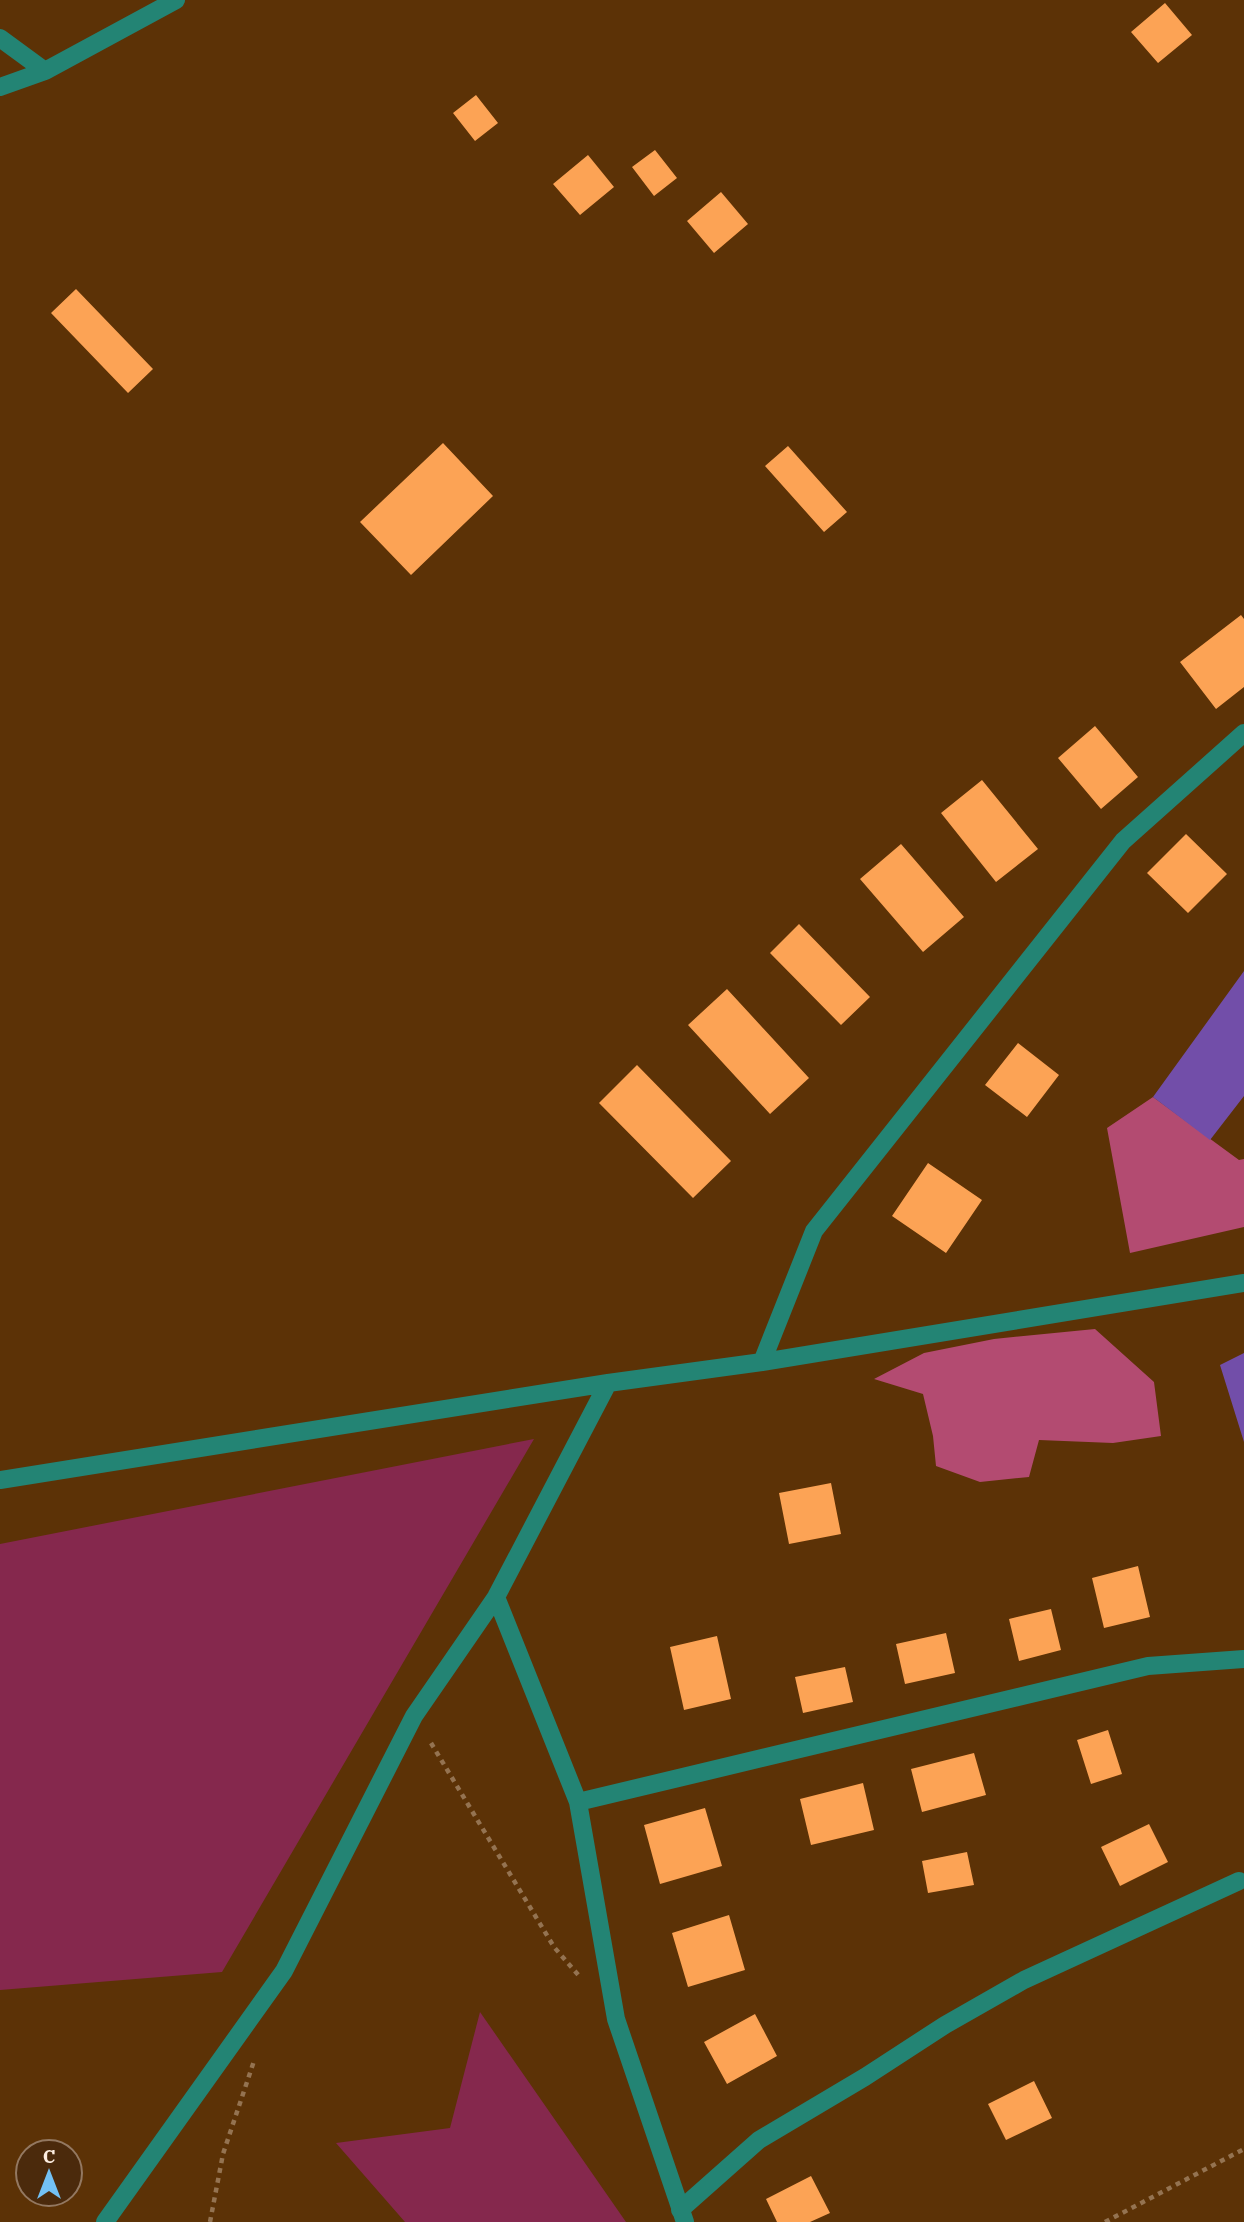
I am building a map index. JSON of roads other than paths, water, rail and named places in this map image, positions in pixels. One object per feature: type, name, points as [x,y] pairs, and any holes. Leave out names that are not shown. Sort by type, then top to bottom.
[{"type":"street","points":[[0,87],[44,71],[176,0]]},
{"type":"street","points":[[0,38],[44,71]]},
{"type":"street","points":[[762,1362],[814,1231],[1124,841],[1244,733]]},
{"type":"street","points":[[0,1480],[608,1383],[762,1362],[1244,1283]]},
{"type":"street","points":[[105,2222],[284,1971],[414,1716],[496,1597],[608,1383]]},
{"type":"street","points":[[496,1597],[578,1802],[616,2019],[682,2216],[759,2140],[865,2077],[945,2025],[1024,1980],[1239,1881]]},
{"type":"street","points":[[578,1802],[1148,1666],[1244,1659]]}]
